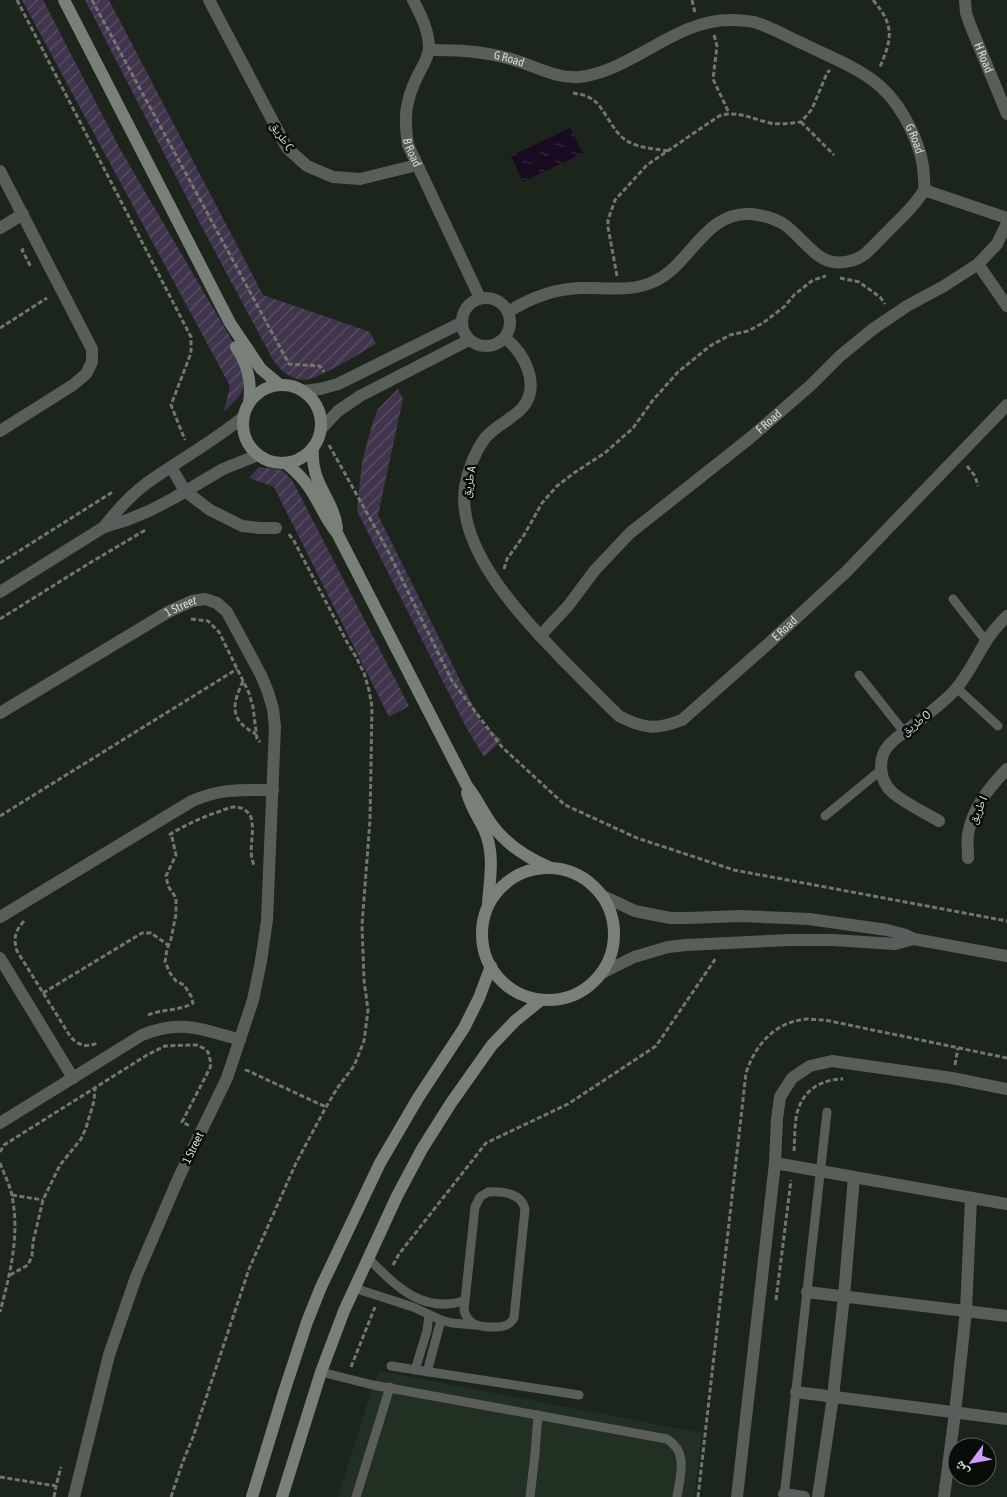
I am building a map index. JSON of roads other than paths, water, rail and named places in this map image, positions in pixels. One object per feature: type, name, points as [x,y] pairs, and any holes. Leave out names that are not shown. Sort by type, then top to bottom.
[{"type":"street","points":[[64,0],[230,323],[261,369],[280,385]]},
{"type":"street","name":"طريق C","points":[[209,0],[287,148],[307,166],[333,177],[360,179],[417,165]]},
{"type":"street","points":[[413,0],[426,30],[429,50]]},
{"type":"street","name":"H Road","points":[[965,0],[966,13],[971,27],[1007,114]]},
{"type":"street","name":"G Road","points":[[429,50],[469,50],[513,59],[564,76],[579,77],[605,71],[668,37],[711,21],[753,22],[860,72],[881,87],[899,108],[913,133],[920,151],[924,170],[924,190]]},
{"type":"street","name":"B Road","points":[[429,50],[407,104],[405,124],[408,145],[480,298]]},
{"type":"street","points":[[0,170],[92,349],[92,362],[86,374],[73,386],[0,431]]},
{"type":"street","points":[[508,312],[529,300],[552,292],[582,288],[618,289],[645,286],[669,272],[713,226],[729,217],[747,214],[766,216],[783,223],[821,258],[835,263],[849,262],[863,256],[914,204],[924,190],[1007,218]]},
{"type":"street","points":[[0,228],[23,214]]},
{"type":"street","points":[[1007,224],[997,244],[978,264],[1007,306]]},
{"type":"street","name":"F Road","points":[[540,636],[568,606],[595,570],[630,533],[750,438],[805,390],[840,356],[873,329],[894,314],[944,286],[978,264]]},
{"type":"street","points":[[480,298],[499,302],[508,312],[510,326],[505,338],[488,347],[469,340],[462,329],[461,323],[465,310],[480,298]]},
{"type":"street","points":[[230,323],[233,341],[248,371],[249,403],[243,418],[244,434],[247,442],[258,455],[271,462],[286,463],[301,458],[313,448],[321,429],[321,421],[315,404],[303,392],[288,386],[270,387],[262,390],[249,403]]},
{"type":"street","points":[[303,392],[320,390],[338,384],[461,323]]},
{"type":"street","name":"طريق A","points":[[505,338],[524,360],[531,389],[528,399],[522,408],[498,425],[486,437],[476,452],[465,487],[464,507],[468,527],[475,545],[489,571],[540,636]]},
{"type":"street","points":[[321,429],[338,411],[360,396],[469,340]]},
{"type":"street","name":"E Road","points":[[540,636],[619,716],[634,724],[650,727],[667,726],[682,720],[846,572],[1007,405]]},
{"type":"street","points":[[104,526],[136,492],[243,418]]},
{"type":"street","points":[[313,448],[314,470],[319,485],[334,515],[337,533]]},
{"type":"street","points":[[0,592],[104,526],[127,520],[149,511],[223,469],[258,455]]},
{"type":"street","points":[[286,463],[303,479],[337,533],[467,786],[494,827],[506,841],[526,856],[549,866],[574,873],[585,879],[603,896],[609,907],[615,932],[614,944],[611,957],[602,973],[589,987],[578,994],[554,1000],[541,1000],[523,995],[507,986],[498,977],[484,949],[482,930],[488,906],[503,885],[524,872],[549,866]]},
{"type":"street","points":[[172,467],[185,491],[210,510],[242,526],[276,528]]},
{"type":"street","points":[[136,492],[149,511]]},
{"type":"street","name":"1 Street","points":[[0,714],[168,612],[192,601],[205,599],[217,603],[227,612],[261,675],[273,709],[275,727],[267,920],[253,1000],[226,1078],[179,1177],[136,1277],[109,1355],[74,1497]]},
{"type":"street","name":"طريق O","points":[[881,770],[882,757],[888,746],[944,702],[957,688],[986,640],[1007,616]]},
{"type":"street","name":"طريق I","points":[[968,858],[968,835],[975,812],[986,792],[1007,769]]},
{"type":"street","points":[[881,770],[884,782],[892,792],[939,821]]},
{"type":"street","points":[[467,786],[469,800],[484,829],[490,848],[491,869],[488,906]]},
{"type":"street","points":[[0,917],[192,801],[207,794],[222,791],[273,790]]},
{"type":"street","points":[[603,896],[636,911],[670,918],[740,916],[809,919],[887,930],[906,935],[914,940]]},
{"type":"street","points":[[602,973],[618,964],[651,951],[686,945],[726,942],[799,940],[895,944],[914,940],[1007,956]]},
{"type":"street","points":[[0,958],[73,1078]]},
{"type":"street","points":[[252,1497],[307,1322],[322,1288],[380,1163],[418,1098],[464,1028],[479,998],[491,966]]},
{"type":"street","points":[[282,1497],[321,1372],[344,1311],[397,1196],[422,1149],[451,1103],[492,1045],[515,1021],[541,1000]]},
{"type":"street","points":[[0,1123],[142,1035],[156,1029],[170,1026],[186,1026],[200,1028],[240,1040]]},
{"type":"street","points":[[737,1497],[775,1163],[777,1119],[780,1098],[792,1078],[810,1066],[832,1060],[952,1078],[1007,1089]]},
{"type":"street","points":[[775,1163],[1007,1204]]},
{"type":"street","points":[[818,1497],[833,1397],[854,1177]]},
{"type":"street","points":[[944,1497],[966,1311],[971,1198]]},
{"type":"street","points":[[807,1292],[1007,1316]]},
{"type":"street","points":[[796,1392],[1007,1419]]},
{"type":"street","points":[[784,1496],[804,1497]]},
{"type":"lane","points":[[953,599],[986,640]]},
{"type":"lane","points":[[859,675],[904,732]]},
{"type":"lane","points":[[957,688],[998,726]]},
{"type":"lane","points":[[825,816],[881,770]]},
{"type":"lane","points":[[784,1496],[827,1112]]},
{"type":"lane","points":[[368,1258],[429,1315],[452,1324],[504,1327],[514,1318],[525,1209],[521,1199],[516,1196],[488,1192],[483,1194],[476,1202],[464,1301],[465,1314],[475,1325]]},
{"type":"lane","points":[[354,1288],[380,1296],[414,1302],[448,1305],[464,1301]]},
{"type":"lane","points":[[414,1370],[427,1331],[429,1315]]},
{"type":"lane","points":[[427,1372],[441,1320]]},
{"type":"lane","points":[[391,1366],[579,1396]]},
{"type":"lane","points":[[321,1372],[347,1379],[667,1439],[674,1444],[682,1459],[677,1497]]},
{"type":"lane","points":[[356,1497],[390,1387]]},
{"type":"lane","points":[[530,1497],[538,1415]]},
{"type":"water","points":[[570,128],[583,153],[523,182],[511,156]]}]
